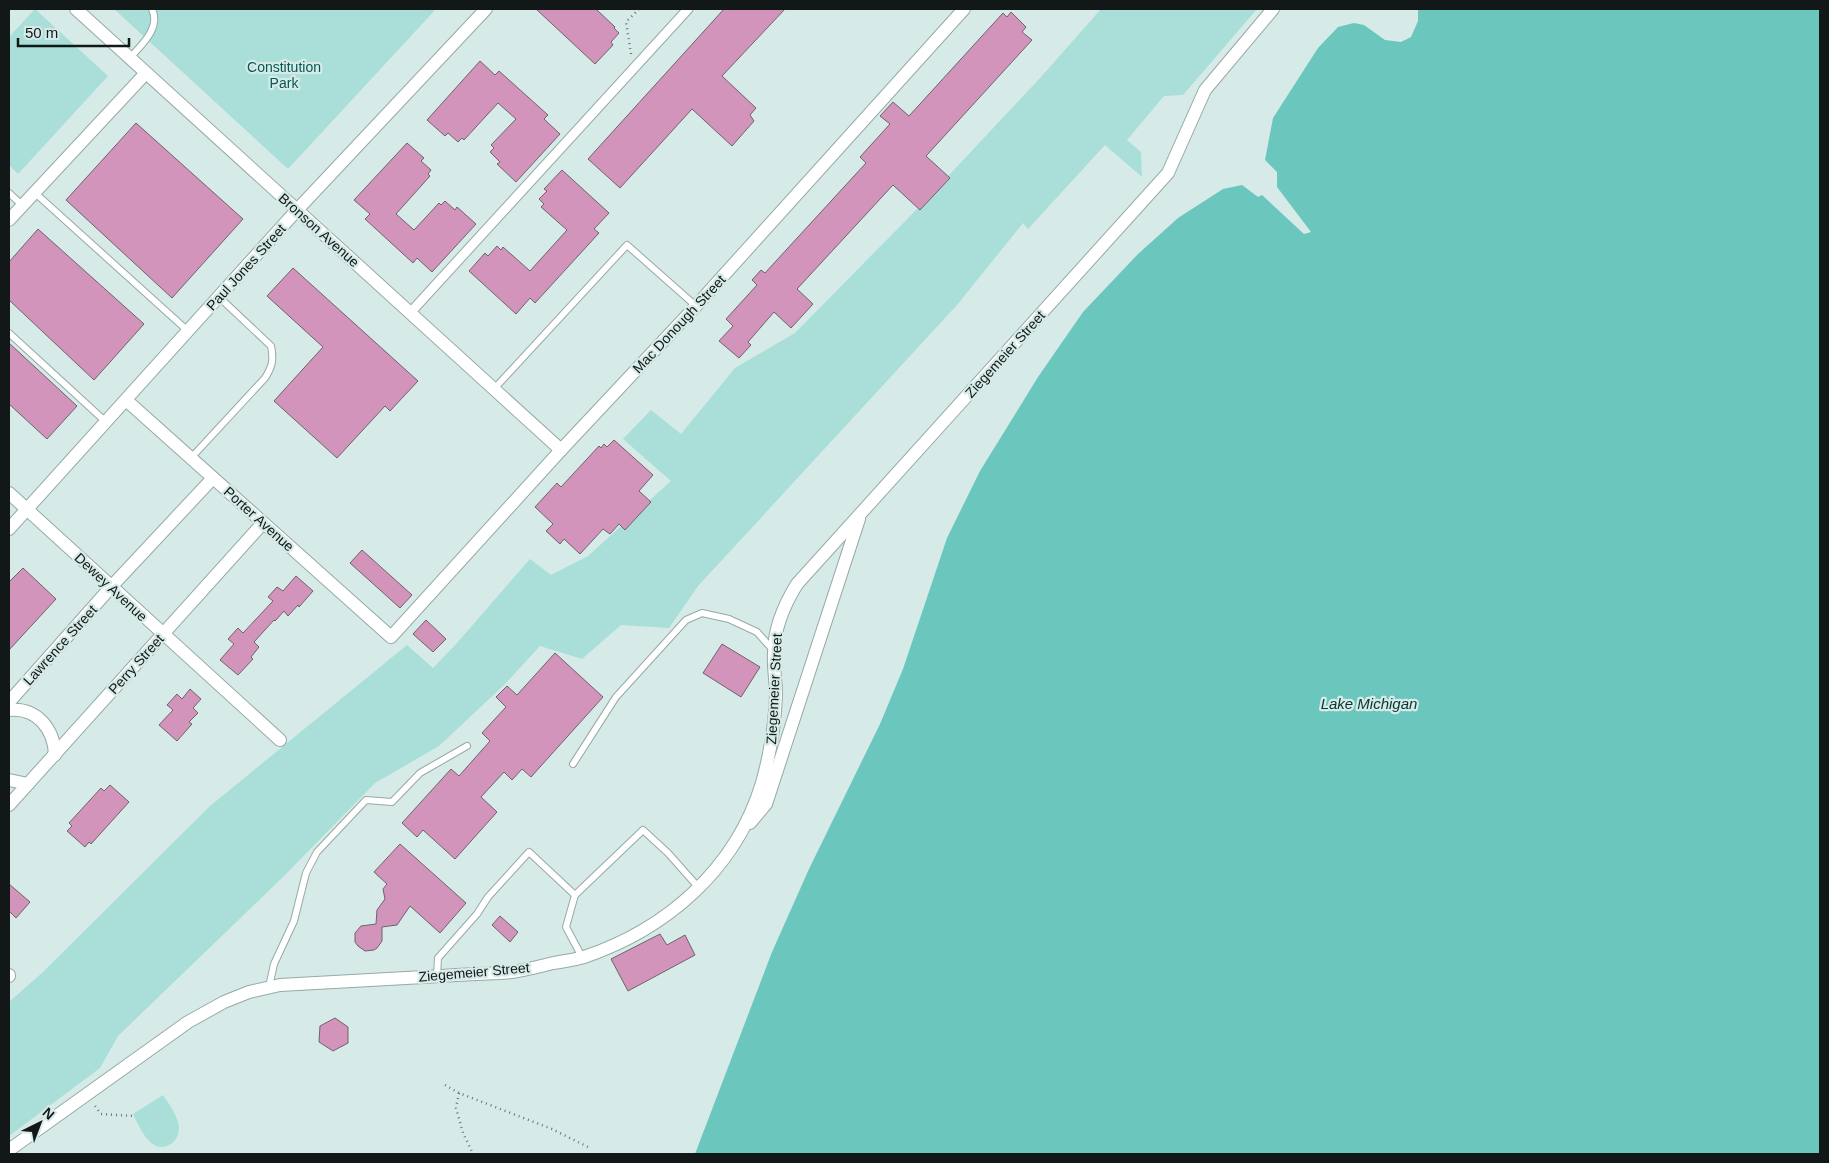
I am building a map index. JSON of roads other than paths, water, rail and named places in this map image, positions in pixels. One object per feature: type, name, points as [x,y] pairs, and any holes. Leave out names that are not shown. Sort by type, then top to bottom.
[{"type":"street","name":"Bronson Avenue","points":[[76,9],[561,450]]},
{"type":"street","name":"Paul Jones Street","points":[[9,529],[297,210],[486,9]]},
{"type":"street","points":[[410,313],[688,9]]},
{"type":"street","name":"Mac Donough Street","points":[[391,637],[561,450],[696,306],[964,9]]},
{"type":"street","name":"Ziegemeier Street","points":[[9,1150],[188,1022],[224,1002],[248,992],[280,985],[513,972],[582,957],[610,947],[648,928],[684,903],[699,888],[734,843],[748,817],[761,785],[774,729],[776,693],[774,651],[778,625],[787,601],[797,584],[1168,173],[1205,90],[1273,9]]},
{"type":"street","points":[[9,220],[146,73]]},
{"type":"street","name":"Porter Avenue","points":[[126,400],[391,637]]},
{"type":"street","name":"Lawrence Street","points":[[9,702],[110,587],[213,478]]},
{"type":"street","name":"Dewey Avenue","points":[[9,493],[280,740]]},
{"type":"street","points":[[734,843],[766,804],[860,514]]},
{"type":"street","name":"Perry Street","points":[[9,805],[263,523]]},
{"type":"street","points":[[9,710],[18,709],[40,720],[49,730],[54,742],[54,755]]},
{"type":"street","points":[[9,780],[28,784]]},
{"type":"lane","points":[[130,58],[152,32],[155,15],[152,9]]},
{"type":"lane","points":[[34,192],[188,331]]},
{"type":"lane","points":[[9,193],[22,206]]},
{"type":"lane","points":[[494,389],[627,245],[696,306]]},
{"type":"lane","points":[[191,458],[265,378],[271,368],[273,358],[271,346],[219,297]]},
{"type":"lane","points":[[9,333],[106,422]]},
{"type":"lane","points":[[572,764],[616,697],[686,620],[702,613],[729,618],[758,632],[774,651]]},
{"type":"lane","points":[[269,987],[274,964],[294,921],[306,873],[318,852],[366,800],[392,802],[420,773],[466,746]]},
{"type":"lane","points":[[582,957],[566,927],[575,895],[643,830],[668,853],[699,888]]},
{"type":"lane","points":[[437,976],[438,958],[528,852],[575,895]]},
{"type":"water","name":"Lake Michigan","points":[[1418,9],[1820,9],[1820,1154],[695,1154],[772,952],[809,869],[880,724],[903,669],[947,538],[980,471],[1038,377],[1083,312],[1138,254],[1178,218],[1223,189],[1242,185],[1258,197],[1262,195],[1304,234],[1311,232],[1277,187],[1277,172],[1265,160],[1273,118],[1318,48],[1338,27],[1354,23],[1364,25],[1385,40],[1401,42],[1411,37],[1418,21]]},
{"type":"park label","name":"Constitution Park","points":[[284,76]]}]
